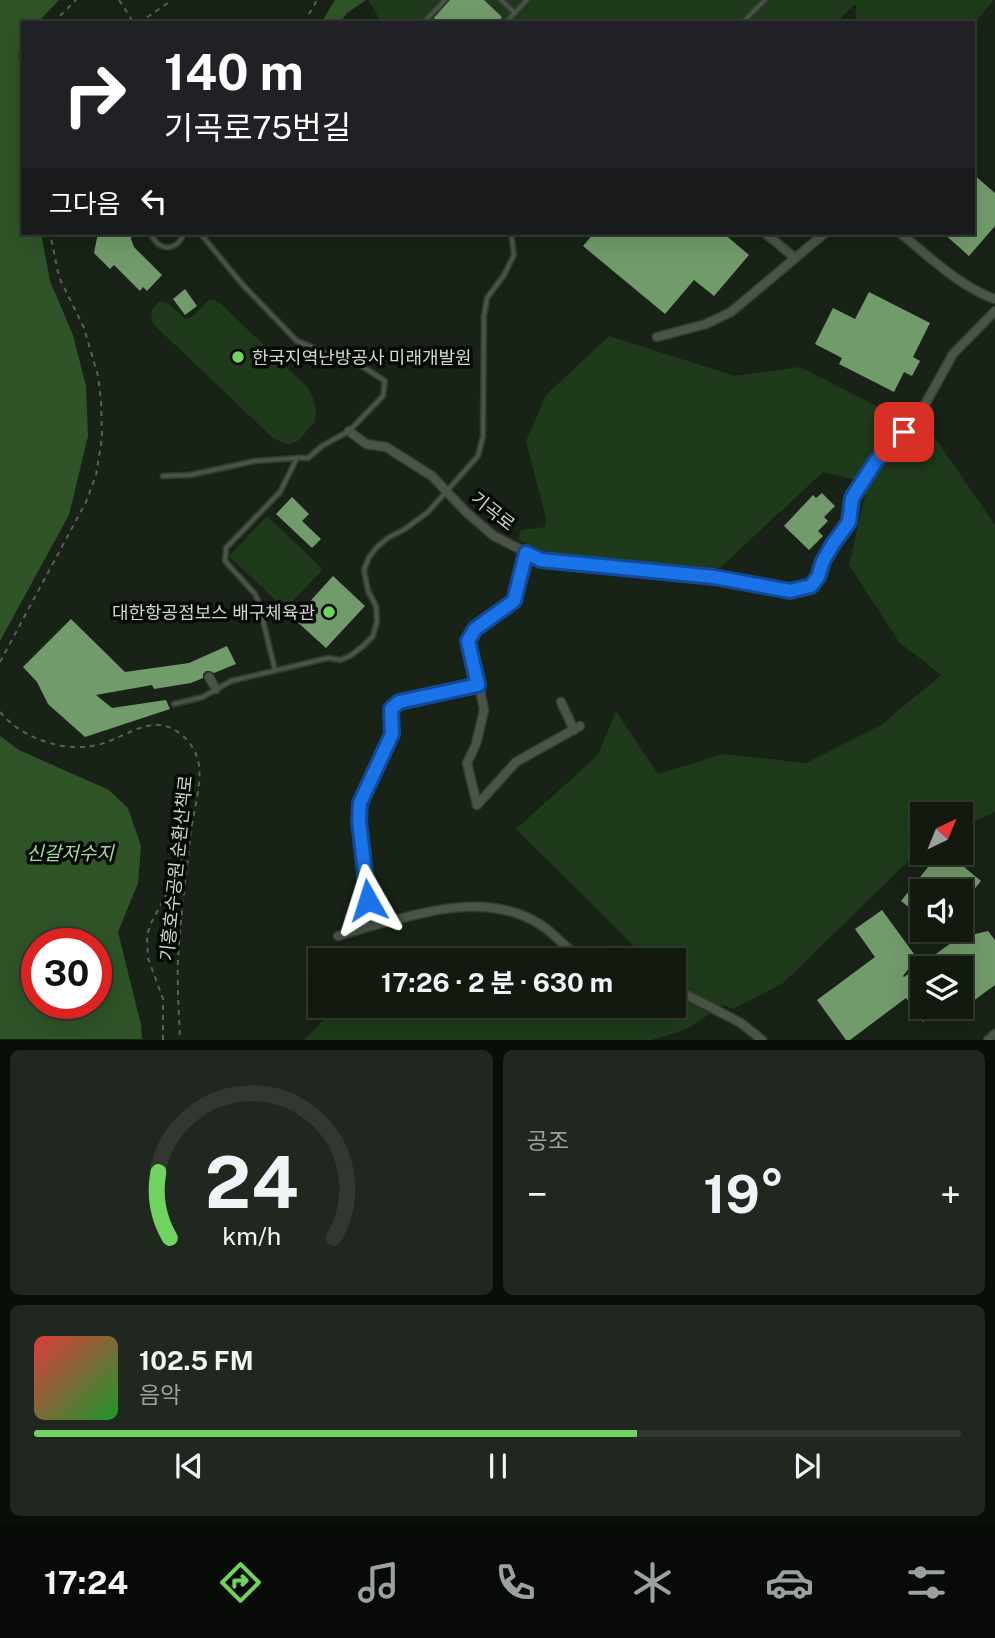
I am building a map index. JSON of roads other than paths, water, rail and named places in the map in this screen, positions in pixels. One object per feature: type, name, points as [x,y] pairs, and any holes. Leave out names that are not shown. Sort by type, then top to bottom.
[{"type":"street","points":[[767,235],[795,258]]},
{"type":"street","points":[[657,337],[706,324],[731,312],[823,235]]},
{"type":"street","points":[[902,235],[951,274],[995,299]]},
{"type":"street","name":"기곡로","points":[[349,431],[366,444],[386,447],[432,476],[446,493],[494,536],[541,560],[714,577],[790,591],[811,586],[818,577],[823,561],[849,522],[852,498],[876,461],[918,417],[953,354],[995,311]]},
{"type":"street","points":[[526,553],[514,601],[475,629],[468,641],[484,710],[476,744],[467,763],[477,805],[516,762],[577,728],[561,702]]},
{"type":"street","points":[[209,677],[216,689]]},
{"type":"street","points":[[371,926],[359,821],[360,803],[392,734],[391,709],[399,702],[478,685]]},
{"type":"street","points":[[338,936],[444,908],[483,906],[515,912],[542,926],[568,948]]},
{"type":"street","points":[[686,994],[741,1023],[762,1040]]},
{"type":"street","points":[[988,1040],[995,1034]]},
{"type":"lane","points":[[425,21],[445,0]]},
{"type":"lane","points":[[501,0],[515,13]]},
{"type":"lane","points":[[507,21],[527,0]]},
{"type":"lane","points":[[744,21],[765,0]]},
{"type":"lane","points":[[152,235],[157,244],[167,247],[177,244],[183,235]]},
{"type":"lane","points":[[163,476],[190,475],[255,461],[308,458],[322,446],[349,431],[383,396],[385,382],[365,369],[297,341],[242,284],[203,235]]},
{"type":"lane","name":"기곡로","points":[[446,493],[478,456],[483,436],[484,316],[487,298],[504,275],[514,255],[511,235]]},
{"type":"lane","points":[[275,670],[258,600],[225,561],[226,548],[280,492],[297,458]]},
{"type":"lane","points":[[174,704],[203,697],[231,681],[328,657],[340,660],[363,646],[373,636],[377,621],[376,606],[368,590],[364,570],[369,556],[377,547],[428,512],[446,493]]},
{"type":"water","points":[[0,0],[59,0],[39,21],[21,21],[21,47],[18,56],[21,64],[21,235],[41,235],[50,281],[73,335],[86,386],[88,436],[69,515],[0,641]]},
{"type":"water","points":[[335,0],[366,0],[346,14],[341,21],[322,21]]},
{"type":"water","name":"신갈저수지","points":[[0,736],[19,750],[109,790],[128,808],[141,846],[138,883],[118,932],[142,1039],[0,1039]]},
{"type":"place","name":"한국지역난방공사 미래개발원","points":[[238,357]]},
{"type":"place","name":"대한항공점보스 배구체육관","points":[[329,612]]}]
